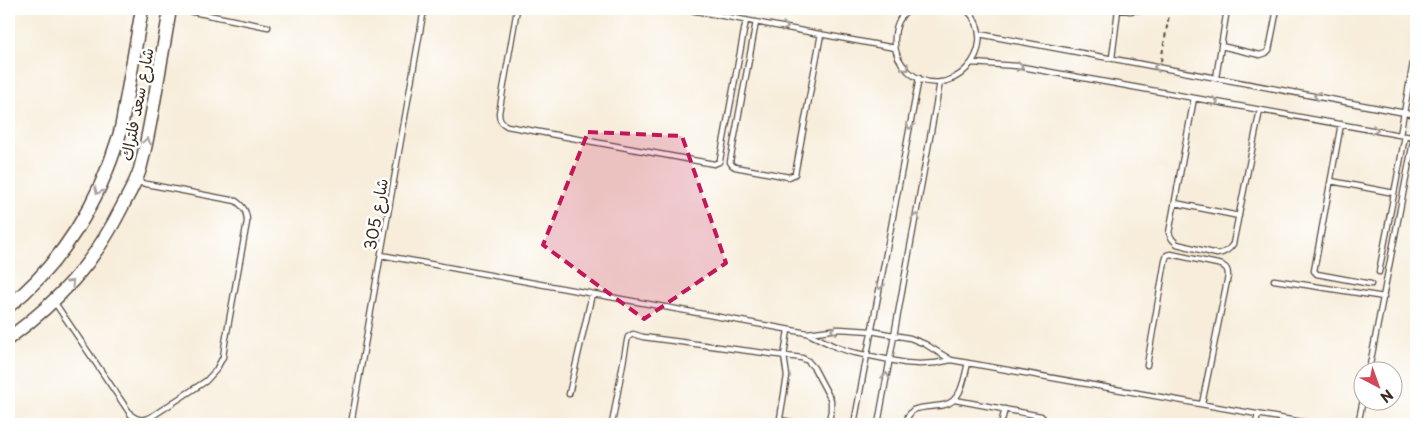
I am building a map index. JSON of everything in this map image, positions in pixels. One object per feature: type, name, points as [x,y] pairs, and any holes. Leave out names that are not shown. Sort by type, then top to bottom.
[{"type":"street","name":"شارع سعد فلتراك","points":[[9,306],[46,271],[70,240],[91,207],[107,171],[119,134],[142,9]]},
{"type":"street","name":"شارع سعد فلتراك","points":[[9,338],[54,301],[83,270],[111,229],[135,182],[146,143],[170,9]]},
{"type":"lane","points":[[178,9],[268,27]]},
{"type":"lane","name":"شارع 305","points":[[351,424],[424,9]]},
{"type":"lane","points":[[517,9],[499,113],[502,123],[507,126],[714,164],[717,164],[720,160],[746,20]]},
{"type":"lane","points":[[686,9],[895,48]]},
{"type":"lane","points":[[859,9],[876,9]]},
{"type":"lane","points":[[908,9],[897,23],[894,35],[898,58],[903,66],[918,78],[926,81],[940,82],[952,79],[963,72],[972,63],[977,54],[979,34],[976,21],[966,9]]},
{"type":"lane","points":[[1112,58],[1117,9],[1130,11],[1144,9]]},
{"type":"lane","points":[[1216,78],[1227,9]]},
{"type":"lane","points":[[1221,46],[1260,55],[1266,53],[1277,9]]},
{"type":"lane","points":[[756,22],[730,162],[735,167],[789,177],[795,174],[821,34]]},
{"type":"lane","points":[[979,34],[1416,115]]},
{"type":"lane","points":[[1378,272],[1394,194],[1404,112],[1416,46]]},
{"type":"lane","points":[[972,63],[1017,66],[1415,138],[1371,360]]},
{"type":"lane","points":[[854,424],[918,78]]},
{"type":"lane","points":[[878,424],[940,82]]},
{"type":"lane","points":[[1194,98],[1169,233],[1177,244],[1217,254],[1224,253],[1234,244],[1260,110]]},
{"type":"lane","points":[[1341,124],[1314,271],[1317,274],[1371,284]]},
{"type":"lane","points":[[1331,181],[1394,194]]},
{"type":"lane","points":[[54,301],[131,415],[135,418],[146,420],[151,418],[206,381],[216,370],[223,357],[226,343],[247,214],[243,206],[236,201],[135,182]]},
{"type":"lane","points":[[1175,203],[1239,216]]},
{"type":"lane","points":[[1147,365],[1167,255],[1171,254],[1226,267],[1228,276],[1202,404]]},
{"type":"lane","points":[[381,255],[807,333],[839,329],[871,330],[910,338],[925,344],[951,360]]},
{"type":"lane","points":[[1274,280],[1384,297]]},
{"type":"lane","points":[[568,394],[592,294]]},
{"type":"lane","points":[[788,330],[784,356],[788,376],[780,422],[803,424]]},
{"type":"lane","points":[[807,333],[836,347],[905,364],[951,360],[1312,424]]},
{"type":"lane","points":[[612,424],[628,337],[633,334],[643,337],[802,358],[808,361],[814,368],[831,400],[828,424]]},
{"type":"lane","points":[[907,424],[908,416],[913,410],[945,405],[955,400],[960,391],[968,363]]},
{"type":"lane","points":[[955,400],[1041,416],[1044,419],[1043,424]]},
{"type":"lane","points":[[1001,424],[1005,409]]},
{"type":"lane","points":[[1358,424],[1361,410]]},
{"type":"lane","points":[[1256,424],[1258,414]]},
{"type":"path","points":[[1160,67],[1170,9]]},
{"type":"highlighted area","points":[[588,132],[682,136],[726,263],[644,319],[543,245]]}]
